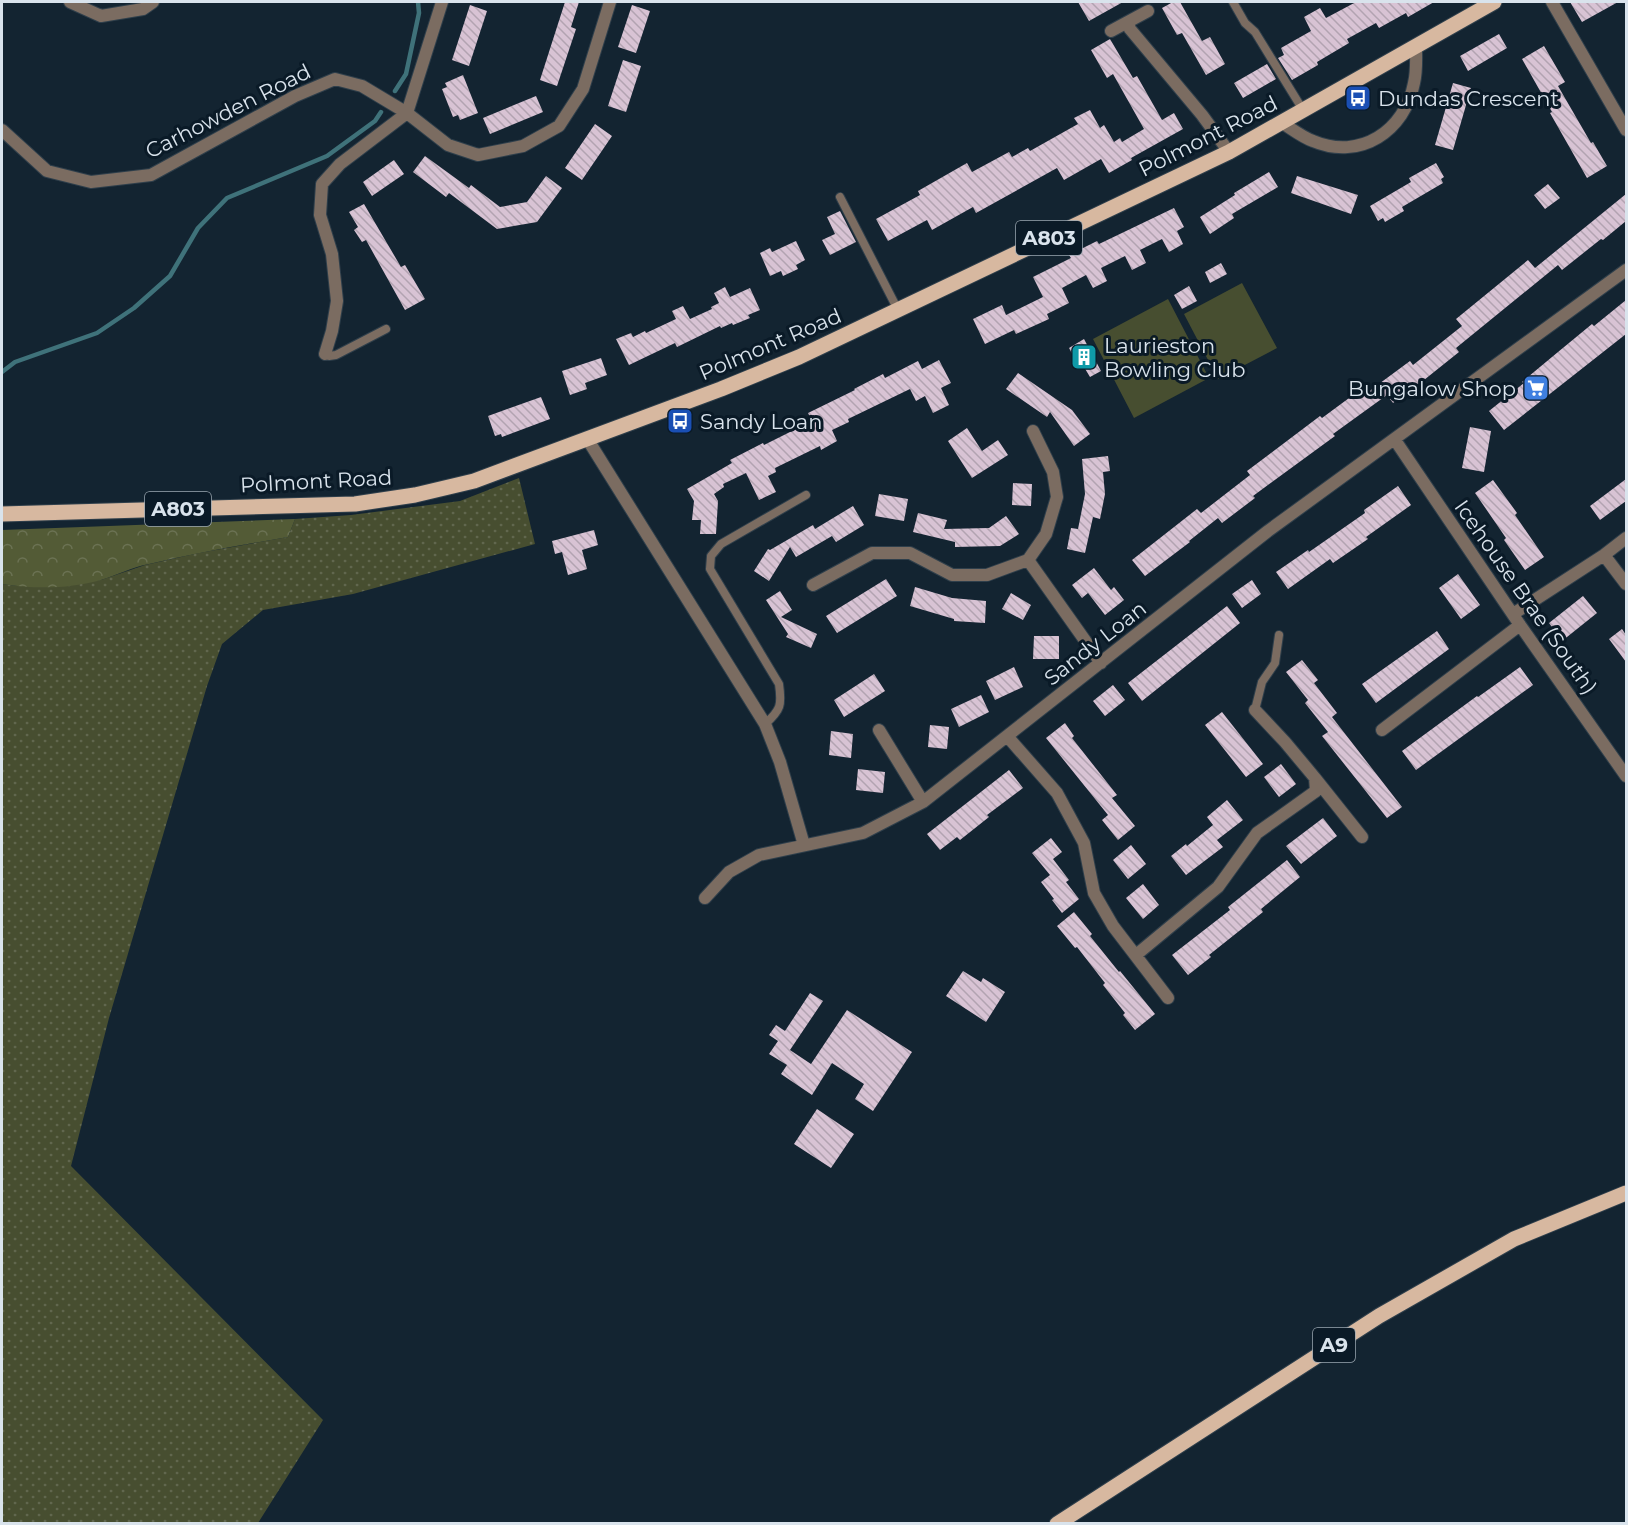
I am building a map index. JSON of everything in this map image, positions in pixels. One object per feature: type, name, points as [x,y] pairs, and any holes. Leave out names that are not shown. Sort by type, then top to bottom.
[{"type":"main road","name":"Polmont Road","points":[[2,514],[356,504],[415,495],[474,481],[722,389],[799,357],[1229,152],[1494,2]]},
{"type":"main road","name":"A9","points":[[1057,1524],[1400,1304],[1514,1239],[1626,1193]]},
{"type":"street","points":[[70,2],[101,16],[143,9],[153,2]]},
{"type":"street","points":[[325,354],[337,301],[332,254],[320,215],[322,184],[340,164],[407,113],[442,2]]},
{"type":"street","name":"Carhowden Road","points":[[2,130],[47,171],[91,182],[151,175],[295,96],[335,79],[362,86],[407,113],[448,145],[478,155],[523,146],[559,126],[583,89],[610,2]]},
{"type":"street","points":[[1552,2],[1626,130]]},
{"type":"street","points":[[1111,32],[1148,11]]},
{"type":"street","points":[[1128,22],[1136,36],[1202,115],[1229,152]]},
{"type":"street","points":[[1281,122],[1314,142],[1334,147],[1354,147],[1378,138],[1396,122],[1408,103],[1414,84],[1416,46]]},
{"type":"street","name":"Sandy Loan","points":[[705,898],[729,873],[759,855],[863,833],[923,802],[1268,531],[1626,270]]},
{"type":"street","points":[[813,585],[872,553],[910,553],[952,575],[987,575],[1028,560],[1046,534],[1057,497],[1053,472],[1033,431]]},
{"type":"street","points":[[588,440],[765,724],[780,762],[804,845]]},
{"type":"street","name":"Icehouse Brae (South)","points":[[1395,440],[1520,626],[1626,776]]},
{"type":"street","points":[[1513,614],[1604,555],[1626,538]]},
{"type":"street","points":[[1604,555],[1626,584]]},
{"type":"street","points":[[1028,560],[1101,663]]},
{"type":"street","points":[[1382,730],[1520,626]]},
{"type":"street","points":[[1255,710],[1285,742],[1362,837]]},
{"type":"street","points":[[879,730],[923,802]]},
{"type":"street","points":[[1007,736],[1057,793],[1084,843],[1094,893],[1113,926],[1168,998]]},
{"type":"street","points":[[1136,955],[1218,887],[1257,833],[1316,791],[1315,778]]},
{"type":"lane","points":[[1233,2],[1245,23],[1255,32],[1302,110]]},
{"type":"lane","points":[[840,197],[898,310]]},
{"type":"lane","points":[[325,354],[336,355],[387,329]]},
{"type":"lane","points":[[765,724],[777,713],[780,698],[779,684],[710,569],[711,556],[720,544],[806,495]]},
{"type":"lane","points":[[1255,710],[1262,682],[1275,663],[1279,634]]},
{"type":"green space","points":[[1242,283],[1277,348],[1218,379],[1184,314]]},
{"type":"green space","points":[[1168,299],[1209,378],[1134,418],[1093,339]]},
{"type":"green space","points":[[519,478],[535,544],[353,594],[263,610],[222,644],[207,686],[109,1018],[71,1166],[323,1420],[258,1523],[2,1523],[2,584],[17,586],[101,580],[145,565],[288,537],[295,519],[351,515],[460,501]]},
{"type":"green space","points":[[295,519],[288,537],[143,565],[89,583],[51,587],[2,584],[2,530]]},
{"type":"building","points":[[565,2],[579,2],[571,27],[576,29],[557,86],[540,80]]},
{"type":"building","points":[[1078,2],[1123,2],[1089,21]]},
{"type":"building","points":[[1173,2],[1180,2],[1202,41],[1210,37],[1225,64],[1206,75],[1182,33],[1177,35],[1162,8]]},
{"type":"building","points":[[1356,2],[1434,2],[1408,17],[1406,13],[1379,28],[1376,23],[1347,39],[1349,43],[1292,80],[1278,58],[1284,55],[1281,48],[1311,31],[1304,17],[1320,8],[1326,18]]},
{"type":"building","points":[[1570,2],[1618,2],[1582,22]]},
{"type":"building","points":[[470,5],[487,11],[469,66],[452,60]]},
{"type":"building","points":[[632,5],[650,11],[636,53],[618,47]]},
{"type":"building","points":[[1499,34],[1507,48],[1468,71],[1460,56]]},
{"type":"building","points":[[1110,39],[1133,78],[1137,76],[1162,120],[1174,113],[1183,129],[1109,173],[1101,159],[1064,180],[1057,168],[976,213],[973,207],[932,230],[927,220],[888,241],[876,219],[920,195],[918,191],[967,163],[972,172],[1009,152],[1012,157],[1028,148],[1030,151],[1078,124],[1074,118],[1090,110],[1100,128],[1104,125],[1114,142],[1120,138],[1122,142],[1144,129],[1113,74],[1107,78],[1091,50]]},
{"type":"building","points":[[1544,46],[1565,82],[1558,86],[1607,166],[1587,178],[1522,59]]},
{"type":"building","points":[[623,60],[641,66],[626,112],[608,106]]},
{"type":"building","points":[[1267,64],[1276,79],[1243,98],[1234,83]]},
{"type":"building","points":[[463,75],[478,113],[460,120],[458,115],[453,117],[442,89],[447,87],[445,83]]},
{"type":"building","points":[[1453,83],[1471,88],[1453,150],[1435,145]]},
{"type":"building","points":[[536,96],[543,112],[490,134],[483,118]]},
{"type":"building","points":[[595,124],[612,136],[582,180],[565,168]]},
{"type":"building","points":[[425,156],[469,188],[471,185],[500,207],[527,202],[546,176],[562,188],[537,222],[497,229],[449,193],[446,197],[413,172]]},
{"type":"building","points":[[394,160],[404,174],[372,196],[363,182]]},
{"type":"building","points":[[1436,163],[1444,177],[1441,179],[1443,183],[1402,207],[1404,211],[1385,222],[1383,218],[1378,221],[1370,206],[1411,182],[1409,178]]},
{"type":"building","points":[[1269,172],[1278,187],[1232,214],[1234,218],[1210,234],[1200,217]]},
{"type":"building","points":[[1297,176],[1358,195],[1351,214],[1291,193]]},
{"type":"building","points":[[1548,184],[1560,198],[1545,209],[1534,195]]},
{"type":"building","points":[[1626,194],[1626,221],[1562,270],[1558,265],[1456,348],[1459,352],[1393,403],[1387,395],[1253,496],[1255,498],[1222,523],[1218,518],[1145,576],[1132,560],[1197,509],[1201,513],[1250,475],[1247,471],[1320,416],[1322,418],[1364,387],[1368,392],[1410,361],[1413,365],[1462,326],[1456,319],[1528,260],[1535,268]]},
{"type":"building","points":[[364,204],[401,267],[405,265],[425,299],[405,310],[366,240],[362,242],[354,230],[358,227],[349,212]]},
{"type":"building","points":[[1174,208],[1184,227],[1177,231],[1183,244],[1169,252],[1162,239],[1140,250],[1146,263],[1132,270],[1125,256],[1101,268],[1107,281],[1093,288],[1086,275],[1062,288],[1069,303],[1047,314],[1049,319],[1016,334],[1014,330],[985,344],[973,319],[1002,305],[1006,315],[1043,297],[1033,277],[1071,258],[1069,255],[1097,241],[1099,244]]},
{"type":"building","points":[[840,211],[856,242],[830,255],[822,240],[835,234],[827,217]]},
{"type":"building","points":[[796,241],[805,260],[796,265],[798,269],[783,276],[781,271],[770,276],[760,253],[770,248],[772,252]]},
{"type":"building","points":[[1221,263],[1227,274],[1210,283],[1205,272]]},
{"type":"building","points":[[1189,286],[1197,301],[1182,309],[1174,295]]},
{"type":"building","points":[[725,287],[730,297],[750,288],[760,310],[748,315],[750,318],[733,325],[732,323],[721,328],[720,326],[677,347],[675,343],[629,365],[616,339],[631,333],[633,337],[645,331],[646,333],[676,319],[672,311],[683,306],[690,319],[712,309],[711,307],[719,303],[714,293]]},
{"type":"building","points":[[1626,300],[1626,334],[1504,430],[1489,411],[1592,324],[1594,326]]},
{"type":"building","name":"Laurieston Bowling Club","points":[[1084,339],[1101,371],[1090,377],[1084,367],[1080,369],[1069,348]]},
{"type":"building","points":[[601,358],[607,375],[585,383],[587,389],[570,395],[562,371]]},
{"type":"building","points":[[939,360],[951,383],[941,388],[949,405],[933,413],[925,396],[916,401],[910,389],[848,419],[849,422],[832,430],[837,441],[821,450],[820,446],[775,468],[776,472],[768,476],[776,492],[759,500],[746,473],[723,484],[724,487],[714,494],[718,501],[716,534],[700,534],[701,520],[692,520],[694,501],[687,489],[732,463],[730,460],[812,421],[808,413],[883,374],[885,378],[918,361],[922,369]]},
{"type":"building","points":[[1018,373],[1072,410],[1090,434],[1074,446],[1050,412],[1047,417],[1006,389]]},
{"type":"building","points":[[541,397],[550,419],[502,437],[501,434],[495,436],[488,416]]},
{"type":"building","points":[[1470,427],[1491,431],[1484,472],[1462,468]]},
{"type":"building","points":[[967,428],[982,451],[998,440],[1008,455],[972,478],[948,441]]},
{"type":"building","points":[[1108,456],[1110,471],[1103,472],[1105,494],[1100,519],[1093,517],[1085,553],[1067,549],[1071,528],[1078,529],[1085,494],[1082,459]]},
{"type":"building","points":[[1626,479],[1626,501],[1600,520],[1590,506]]},
{"type":"building","points":[[1493,480],[1544,557],[1525,570],[1475,493]]},
{"type":"building","points":[[1013,483],[1032,484],[1031,506],[1012,505]]},
{"type":"building","points":[[1398,486],[1411,505],[1333,563],[1330,559],[1288,589],[1276,572],[1365,513],[1364,510]]},
{"type":"building","points":[[879,494],[908,499],[904,521],[875,516]]},
{"type":"building","points":[[853,506],[864,525],[836,542],[832,536],[796,557],[790,547],[769,581],[754,571],[768,549],[770,550],[813,525],[815,529]]},
{"type":"building","points":[[918,513],[947,520],[944,529],[989,528],[1006,516],[1019,534],[1000,546],[955,547],[955,542],[913,532]]},
{"type":"building","points":[[594,530],[598,545],[582,550],[587,569],[568,575],[562,552],[555,554],[552,541]]},
{"type":"building","points":[[1094,568],[1111,590],[1114,587],[1124,600],[1105,615],[1088,593],[1082,598],[1072,585]]},
{"type":"building","points":[[1458,574],[1480,605],[1461,619],[1439,588]]},
{"type":"building","points":[[886,579],[897,596],[837,633],[826,616]]},
{"type":"building","points":[[1252,580],[1261,594],[1242,608],[1232,594]]},
{"type":"building","points":[[915,587],[952,598],[986,601],[985,623],[954,621],[954,619],[910,606]]},
{"type":"building","points":[[780,591],[792,610],[781,617],[817,634],[811,648],[786,637],[788,634],[766,600]]},
{"type":"building","points":[[1011,593],[1031,605],[1023,620],[1002,609]]},
{"type":"building","points":[[1583,596],[1597,613],[1562,641],[1549,623]]},
{"type":"building","points":[[1227,606],[1240,623],[1142,701],[1128,683]]},
{"type":"building","points":[[1622,629],[1626,635],[1626,662],[1609,639]]},
{"type":"building","points":[[1437,631],[1449,649],[1376,703],[1362,684]]},
{"type":"building","points":[[1034,636],[1059,636],[1059,659],[1033,659]]},
{"type":"building","points":[[1302,660],[1318,680],[1314,683],[1337,713],[1332,717],[1402,807],[1387,818],[1322,736],[1328,732],[1305,703],[1308,700],[1286,672]]},
{"type":"building","points":[[1014,667],[1023,687],[995,700],[986,681]]},
{"type":"building","points":[[1520,667],[1533,685],[1416,770],[1402,751]]},
{"type":"building","points":[[874,674],[885,691],[844,717],[834,700]]},
{"type":"building","points":[[1113,685],[1125,700],[1105,716],[1093,701]]},
{"type":"building","points":[[981,695],[989,712],[959,727],[951,709]]},
{"type":"building","points":[[1222,712],[1263,764],[1246,777],[1205,725]]},
{"type":"building","points":[[1065,723],[1074,736],[1072,738],[1117,795],[1112,798],[1135,826],[1118,840],[1102,820],[1108,815],[1046,738]]},
{"type":"building","points":[[930,725],[949,727],[947,749],[928,747]]},
{"type":"building","points":[[831,731],[853,734],[851,758],[829,755]]},
{"type":"building","points":[[1281,764],[1296,784],[1279,797],[1264,777]]},
{"type":"building","points":[[858,769],[885,772],[883,793],[856,790]]},
{"type":"building","points":[[1009,770],[1023,788],[987,815],[989,817],[960,840],[957,837],[940,850],[927,834]]},
{"type":"building","points":[[1227,800],[1243,820],[1217,840],[1223,847],[1186,875],[1171,856],[1213,825],[1207,817]]},
{"type":"building","points":[[1323,818],[1337,836],[1301,864],[1286,846]]},
{"type":"building","points":[[1051,838],[1062,852],[1053,859],[1069,880],[1066,882],[1079,899],[1062,913],[1041,882],[1050,875],[1032,853]]},
{"type":"building","points":[[1131,845],[1146,864],[1128,879],[1113,860]]},
{"type":"building","points":[[1287,860],[1300,877],[1261,909],[1263,912],[1209,955],[1211,957],[1188,975],[1172,955],[1230,910],[1228,907]]},
{"type":"building","points":[[1143,884],[1159,905],[1143,919],[1126,898]]},
{"type":"building","points":[[1074,912],[1092,934],[1090,936],[1155,1014],[1135,1030],[1103,985],[1105,983],[1057,926]]},
{"type":"building","points":[[963,971],[981,982],[983,978],[1005,992],[986,1022],[946,996]]},
{"type":"building","points":[[810,993],[823,1001],[790,1050],[811,1064],[847,1010],[912,1052],[873,1111],[855,1099],[864,1084],[832,1063],[812,1095],[781,1074],[787,1065],[769,1054],[778,1041],[769,1035],[776,1025],[785,1031]]},
{"type":"building","points":[[817,1109],[854,1134],[831,1168],[794,1144]]},
{"type":"waterway","points":[[395,91],[406,74],[419,13],[418,2]]},
{"type":"waterway","points":[[2,372],[15,362],[97,333],[134,308],[170,276],[198,228],[227,198],[327,156],[375,121],[381,112]]},
{"type":"place","name":"Dundas Crescent","points":[[1358,98]]},
{"type":"place","name":"Laurieston Bowling Club","points":[[1084,357]]},
{"type":"place","name":"Bungalow Shop","points":[[1536,388]]},
{"type":"place","name":"Sandy Loan","points":[[680,421]]}]
